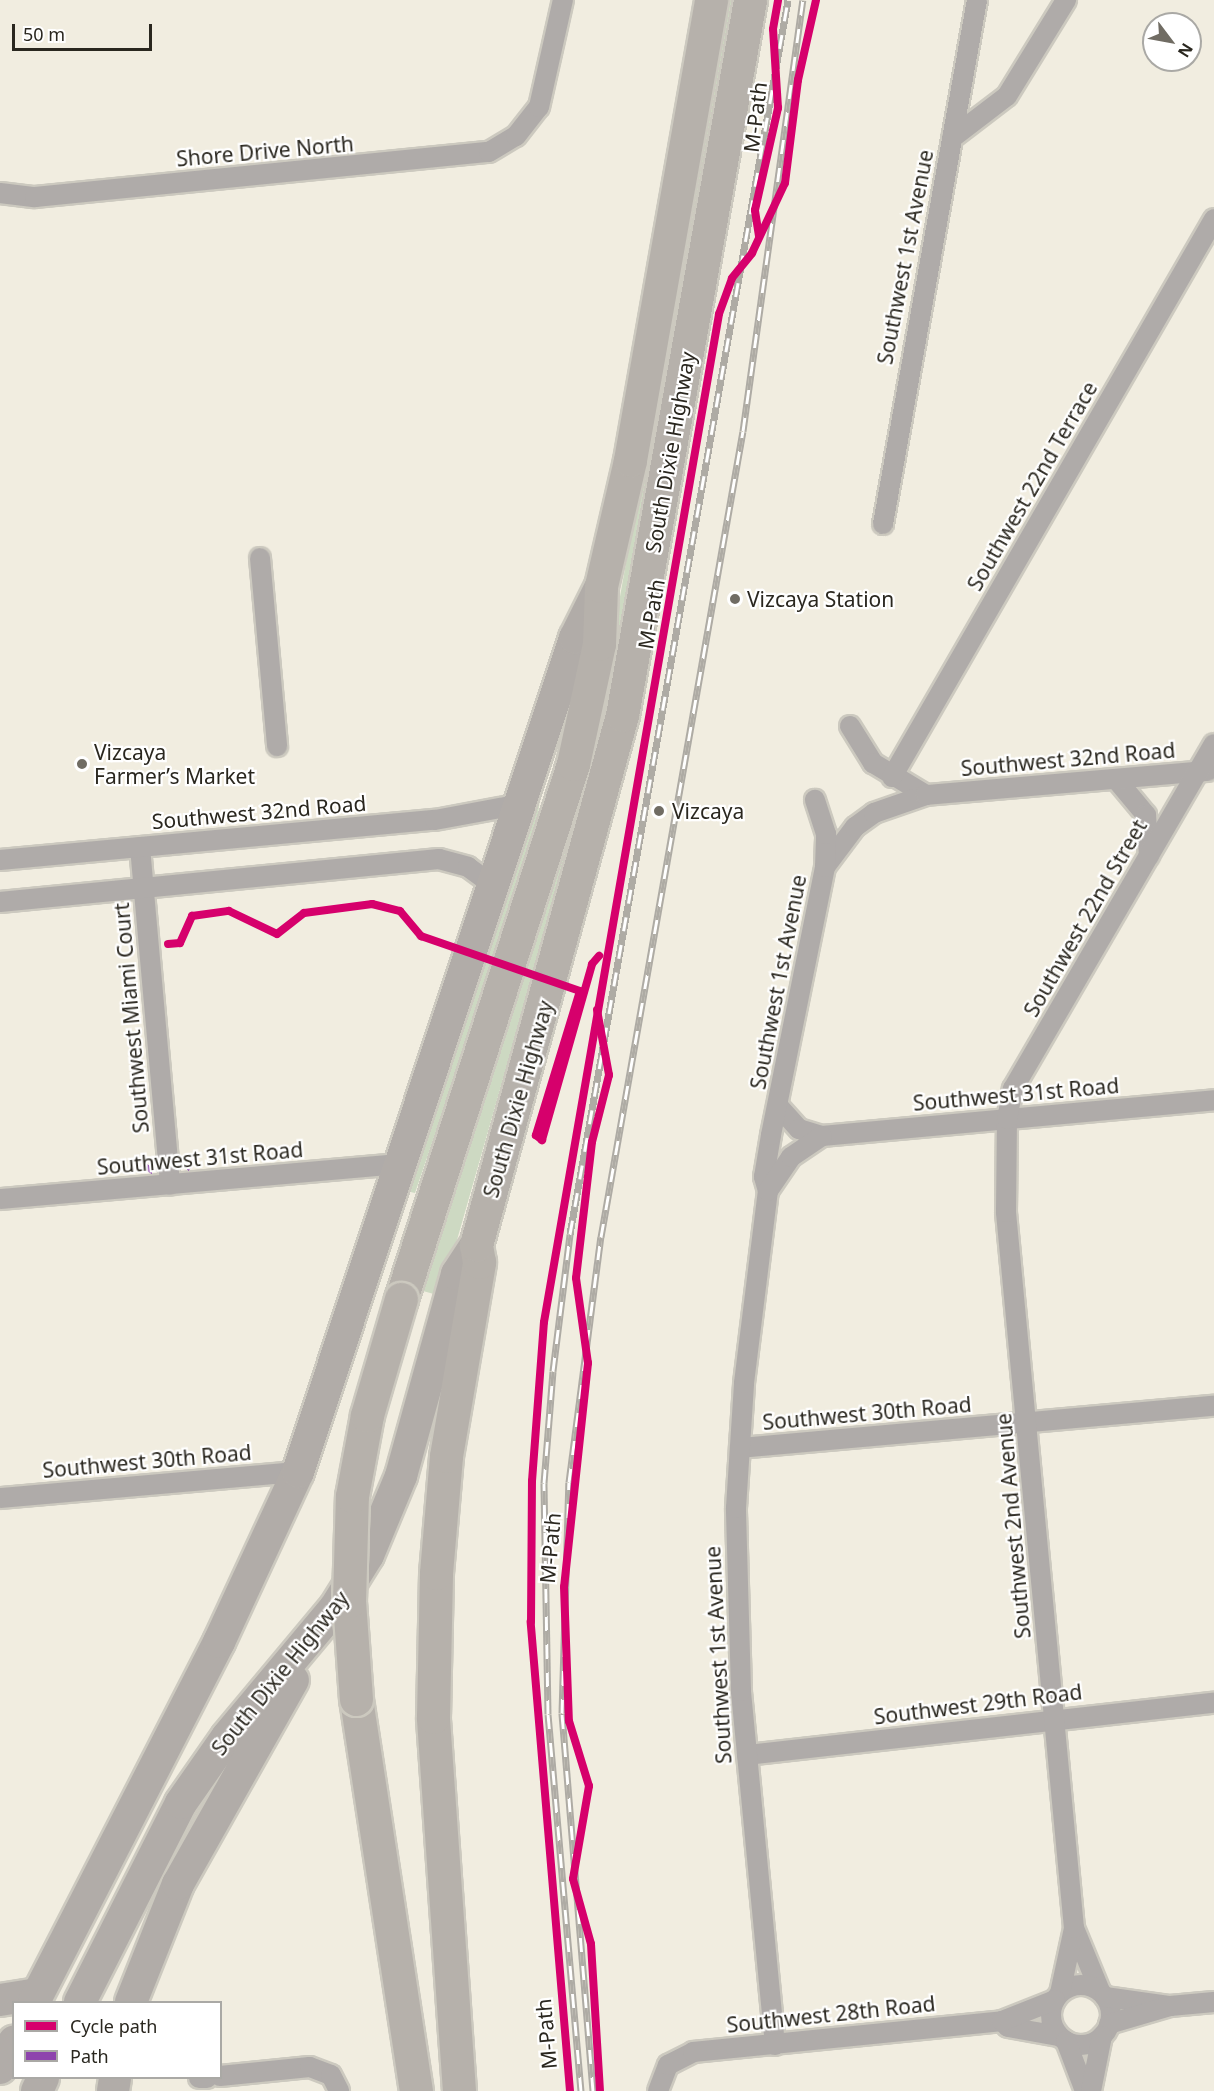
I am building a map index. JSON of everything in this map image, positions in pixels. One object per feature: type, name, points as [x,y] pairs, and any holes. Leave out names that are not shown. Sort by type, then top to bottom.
[{"type":"highway","name":"South Dixie Highway","points":[[601,586],[630,460],[711,0]]},
{"type":"highway","name":"South Dixie Highway","points":[[476,1245],[622,715],[750,0]]},
{"type":"highway","points":[[416,2091],[356,1699],[349,1600],[352,1496],[367,1415],[401,1299],[564,801],[599,645],[601,586]]},
{"type":"highway","points":[[459,2091],[435,1779],[433,1663],[442,1495],[479,1262],[476,1245]]},
{"type":"main road","name":"South Dixie Highway","points":[[36,1998],[224,1631],[298,1472],[403,1164],[575,638],[601,586]]},
{"type":"main road","name":"South Dixie Highway","points":[[81,2001],[181,1803],[237,1724],[326,1621],[356,1577],[393,1500],[457,1274],[476,1245]]},
{"type":"main road","points":[[131,2001],[178,1884],[326,1621]]},
{"type":"main road","points":[[0,2000],[36,1998]]},
{"type":"main road","points":[[0,2068],[12,2046]]},
{"type":"street","name":"Shore Drive North","points":[[0,193],[35,197],[478,155],[501,147],[526,127],[545,93],[563,0]]},
{"type":"street","name":"Southwest 1st Avenue","points":[[883,524],[977,0]]},
{"type":"street","points":[[952,138],[1007,96],[1066,0]]},
{"type":"street","name":"Southwest 22nd Terrace","points":[[892,777],[1214,219]]},
{"type":"street","points":[[260,558],[277,746]]},
{"type":"street","points":[[850,726],[873,763],[892,777],[926,795]]},
{"type":"street","name":"Southwest 22nd Street","points":[[1007,1119],[1013,1089],[1149,856],[1206,771],[1214,744]]},
{"type":"street","name":"Southwest 32nd Road","points":[[893,804],[926,795],[1206,771]]},
{"type":"street","points":[[1116,779],[1140,801],[1146,815],[1149,856]]},
{"type":"street","name":"Southwest 1st Avenue","points":[[776,2044],[736,1623],[740,1448],[768,1191],[764,1177],[825,867],[826,834],[815,800]]},
{"type":"street","name":"Southwest 32nd Road","points":[[0,860],[435,820],[521,804]]},
{"type":"street","name":"Southwest 1st Avenue","points":[[825,867],[855,827],[893,804]]},
{"type":"street","name":"Southwest Miami Court","points":[[140,847],[170,1185]]},
{"type":"street","points":[[0,902],[439,859],[468,867],[494,886]]},
{"type":"street","name":"Southwest 31st Road","points":[[822,1136],[1214,1100]]},
{"type":"street","name":"Southwest 1st Avenue","points":[[779,1107],[799,1129],[822,1136]]},
{"type":"street","name":"Southwest 2nd Avenue","points":[[1007,1119],[1006,1212],[1028,1423],[1074,1928],[1102,1994]]},
{"type":"street","name":"Southwest 1st Avenue","points":[[768,1191],[791,1157],[822,1136]]},
{"type":"street","name":"Southwest 31st Road","points":[[0,1199],[403,1164]]},
{"type":"street","name":"Southwest 30th Road","points":[[740,1448],[1214,1406]]},
{"type":"street","name":"Southwest 30th Road","points":[[0,1498],[298,1472]]},
{"type":"street","name":"Southwest 29th Road","points":[[747,1755],[1054,1718],[1214,1703]]},
{"type":"street","name":"Southwest 2nd Avenue","points":[[1057,1997],[1074,1928]]},
{"type":"street","points":[[1085,2091],[1063,2039],[1051,2019],[1057,1997],[1076,1985],[1102,1994],[1170,2006]]},
{"type":"street","points":[[1091,2091],[1105,2030],[1102,1994]]},
{"type":"street","name":"Southwest 28th Road","points":[[1002,2021],[1006,2014],[1057,1997]]},
{"type":"street","points":[[1063,2039],[1089,2044],[1105,2030],[1170,2006],[1214,2002]]},
{"type":"street","name":"Southwest 28th Road","points":[[658,2091],[668,2065],[693,2052],[1002,2021]]},
{"type":"street","name":"Southwest 28th Road","points":[[1002,2021],[1008,2027],[1063,2039]]},
{"type":"street","points":[[222,2076],[310,2067],[335,2083]]},
{"type":"green space","points":[[726,0],[737,0],[607,715],[441,1296],[423,1291],[561,858],[605,681]]},
{"type":"green space","points":[[541,790],[537,823],[488,979],[415,1193],[406,1191]]},
{"type":"railway","points":[[581,2091],[548,1714],[544,1483],[553,1371],[570,1234],[788,0]]},
{"type":"railway","points":[[593,2091],[562,1713],[569,1482],[601,1237],[743,431],[803,0]]},
{"type":"marked path","points":[[186,1169],[195,1158]]},
{"type":"marked path","points":[[143,1165],[156,1173]]},
{"type":"cycle path","name":"M-Path","points":[[759,236],[755,210],[778,108],[773,29],[778,0]]},
{"type":"cycle path","name":"M-Path","points":[[570,2091],[531,1622],[532,1481],[544,1322],[719,314],[732,278],[752,253],[785,183],[798,80],[816,0]]},
{"type":"cycle path","points":[[168,944],[180,943],[192,916],[229,911],[277,934],[304,913],[372,904],[400,911],[421,936],[580,991],[536,1135],[542,1140],[592,964],[599,956]]},
{"type":"cycle path","name":"M-Path","points":[[597,1010],[609,1075],[592,1142],[576,1278],[588,1363],[564,1587],[569,1721],[589,1786],[573,1879],[591,1944],[600,2091]]},
{"type":"place","name":"Vizcaya Station","points":[[735,599]]},
{"type":"place","name":"Vizcaya Farmer’s Market","points":[[82,764]]},
{"type":"place","name":"Vizcaya","points":[[659,811]]}]
